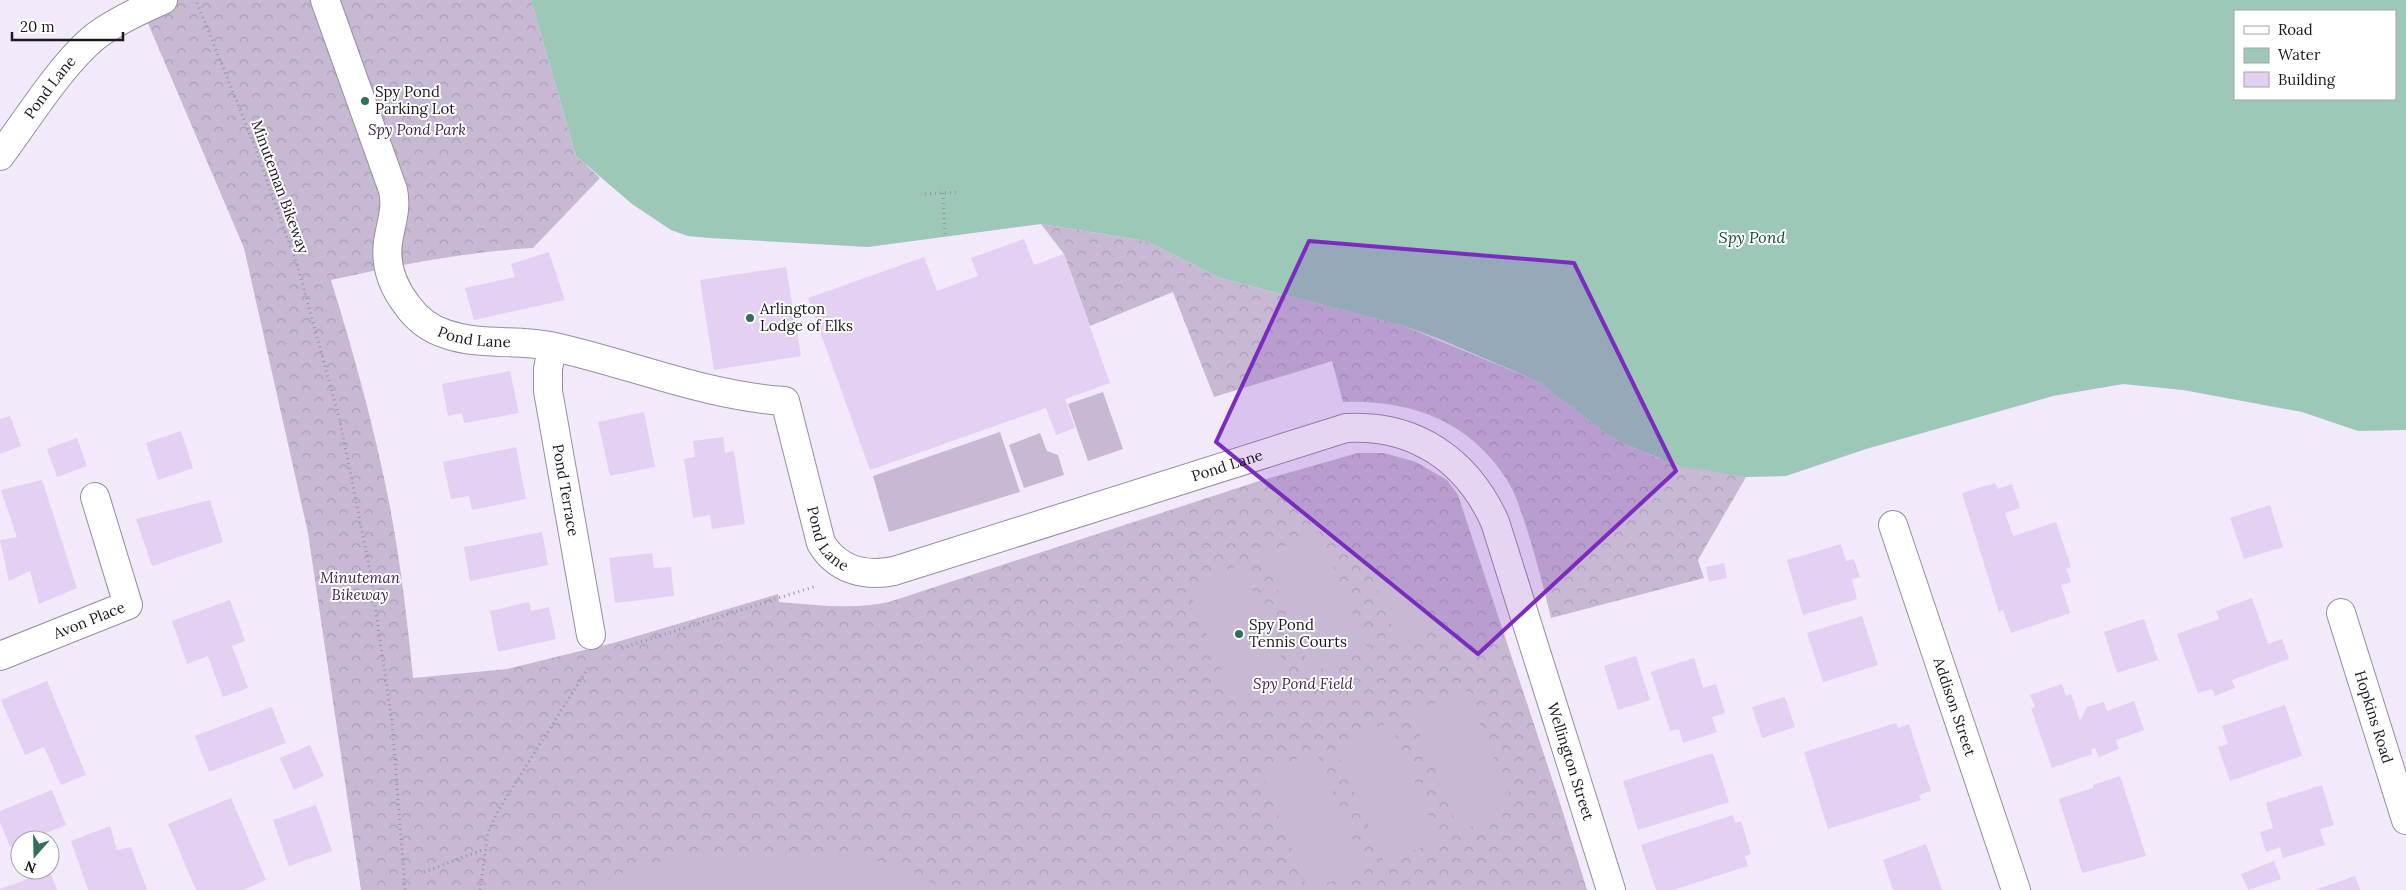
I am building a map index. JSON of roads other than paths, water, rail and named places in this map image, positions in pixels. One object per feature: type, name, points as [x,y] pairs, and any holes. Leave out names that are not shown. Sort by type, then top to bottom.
[{"type":"street","name":"Pond Lane","points":[[0,156],[86,44],[110,27],[163,0]]},
{"type":"street","name":"Pond Lane","points":[[325,0],[393,190],[394,217],[387,255],[393,281],[408,306],[429,326],[457,338],[488,342],[522,341],[552,346],[718,392],[785,401],[817,533],[826,552],[842,565],[852,570],[872,574],[894,571],[1332,431],[1346,428],[1374,428],[1402,434],[1433,448],[1464,472],[1477,488],[1495,522],[1530,634]]},
{"type":"street","name":"Pond Terrace","points":[[552,346],[548,369],[548,391],[593,646]]},
{"type":"street","name":"Avon Place","points":[[0,656],[128,605],[95,497]]},
{"type":"street","name":"Addison Street","points":[[1893,525],[2016,890]]},
{"type":"street","name":"Hopkins Road","points":[[2341,613],[2406,820]]},
{"type":"street","name":"Wellington Street","points":[[1530,634],[1611,890]]},
{"type":"water","name":"Spy Pond","points":[[531,0],[2406,0],[2406,430],[2358,431],[2302,412],[2183,390],[2123,384],[2053,396],[1866,449],[1786,476],[1746,477],[1679,466],[1624,444],[1608,435],[1537,381],[1437,338],[1404,326],[1220,278],[1146,241],[1041,224],[868,247],[709,238],[688,236],[671,230],[632,204],[576,156]]},
{"type":"place","name":"Spy Pond Parking Lot","points":[[365,101]]},
{"type":"place","name":"Arlington Lodge of Elks","points":[[750,318]]},
{"type":"place","name":"Spy Pond Tennis Courts","points":[[1239,634]]},
{"type":"park label","name":"Spy Pond Park","points":[[417,130]]},
{"type":"park label","name":"Minuteman Bikeway","points":[[360,586]]},
{"type":"park label","name":"Spy Pond Field","points":[[1303,684]]}]
